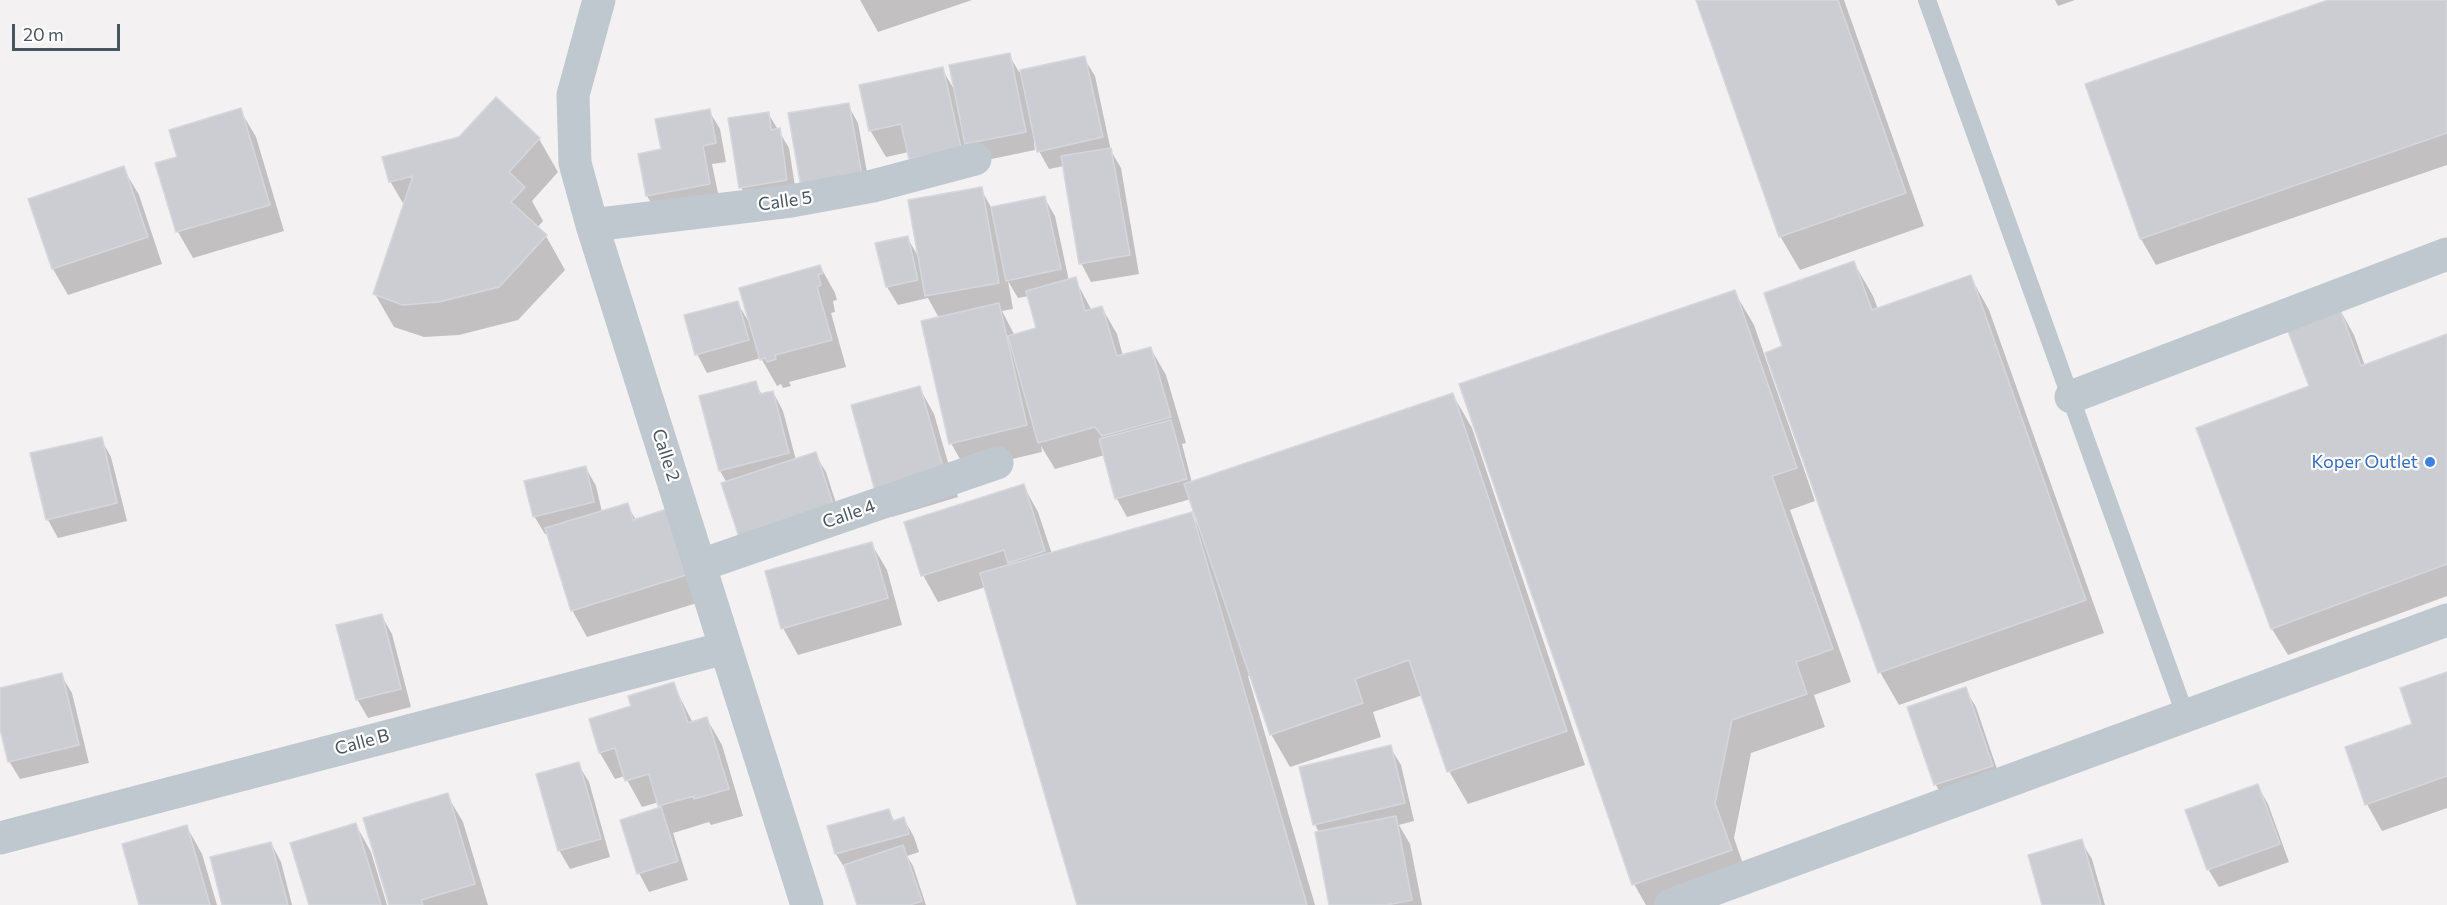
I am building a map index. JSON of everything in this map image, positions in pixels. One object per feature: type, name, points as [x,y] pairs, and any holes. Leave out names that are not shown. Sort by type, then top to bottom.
[{"type":"street","name":"Calle 2","points":[[599,0],[573,95],[575,163],[592,225],[807,905]]},
{"type":"street","name":"Calle 5","points":[[592,225],[791,201],[873,186],[975,159]]},
{"type":"street","points":[[2071,398],[2447,254]]},
{"type":"street","name":"Calle 4","points":[[701,565],[997,463]]},
{"type":"street","points":[[1671,905],[2447,620]]},
{"type":"street","name":"Calle B","points":[[0,838],[725,648]]},
{"type":"lane","points":[[1927,0],[2186,717]]},
{"type":"building","points":[[1696,0],[1838,0],[1906,193],[1779,237]]},
{"type":"building","points":[[2328,0],[2447,0],[2447,133],[2140,239],[2085,84]]},
{"type":"building","points":[[1010,53],[1026,132],[965,144],[949,65]]},
{"type":"building","points":[[1085,56],[1103,137],[1037,152],[1020,70]]},
{"type":"building","points":[[943,67],[961,148],[909,159],[901,124],[869,131],[859,85]]},
{"type":"building","points":[[496,97],[540,138],[509,172],[525,187],[511,202],[547,235],[499,287],[439,302],[403,305],[373,294],[413,176],[389,182],[382,157],[459,137]]},
{"type":"building","points":[[849,103],[862,176],[801,187],[788,113]]},
{"type":"building","points":[[241,108],[270,205],[176,232],[155,163],[177,157],[169,130]]},
{"type":"building","points":[[710,109],[716,143],[703,146],[710,184],[646,196],[638,154],[661,149],[655,119]]},
{"type":"building","points":[[769,112],[771,130],[780,128],[787,180],[739,188],[728,118]]},
{"type":"building","points":[[1111,148],[1130,255],[1079,264],[1061,156]]},
{"type":"building","points":[[124,166],[148,237],[52,269],[28,199]]},
{"type":"building","points":[[982,187],[999,283],[925,296],[908,200]]},
{"type":"building","points":[[1045,196],[1061,269],[1006,281],[991,207]]},
{"type":"building","points":[[908,236],[918,280],[886,287],[875,243]]},
{"type":"building","points":[[1854,261],[1872,310],[1971,275],[2086,600],[1878,673],[1765,353],[1782,346],[1764,293]]},
{"type":"building","points":[[820,265],[823,273],[818,275],[821,285],[817,287],[832,340],[775,355],[776,359],[767,362],[765,358],[760,360],[739,288]]},
{"type":"building","points":[[1076,277],[1085,311],[1102,306],[1117,356],[1151,347],[1171,417],[1102,436],[1095,427],[1038,443],[1008,336],[1036,328],[1026,291]]},
{"type":"building","points":[[1735,290],[1797,468],[1772,476],[1833,649],[1796,662],[1807,694],[1732,720],[1715,803],[1732,850],[1632,885],[1459,384]]},
{"type":"building","points":[[738,301],[749,340],[695,355],[684,315]]},
{"type":"building","points":[[999,303],[1027,425],[949,444],[921,321]]},
{"type":"building","points":[[2339,307],[2361,366],[2447,334],[2447,564],[2271,629],[2196,428],[2309,386],[2286,326]]},
{"type":"building","points":[[756,381],[760,394],[773,391],[789,453],[719,471],[699,396]]},
{"type":"building","points":[[920,386],[944,471],[875,491],[851,405]]},
{"type":"building","points":[[1453,393],[1567,731],[1447,772],[1409,660],[1355,679],[1363,703],[1270,735],[1184,484]]},
{"type":"building","points":[[1171,420],[1187,479],[1115,499],[1099,439]]},
{"type":"building","points":[[102,437],[117,503],[46,520],[30,453]]},
{"type":"building","points":[[816,452],[834,507],[739,537],[721,483]]},
{"type":"building","points":[[586,466],[594,502],[533,517],[524,481]]},
{"type":"building","points":[[1024,484],[1045,551],[1008,563],[1004,550],[921,576],[904,522]]},
{"type":"building","points":[[628,503],[633,520],[676,506],[696,572],[571,611],[545,528]]},
{"type":"building","points":[[1192,512],[1307,905],[1077,905],[980,573]]},
{"type":"building","points":[[872,542],[888,598],[781,629],[765,571]]},
{"type":"building","points":[[382,614],[401,689],[356,700],[336,625]]},
{"type":"building","points":[[2447,672],[2447,776],[2365,805],[2345,747],[2412,724],[2400,688]]},
{"type":"building","points":[[62,673],[79,745],[8,762],[0,729],[0,688]]},
{"type":"building","points":[[674,682],[688,723],[707,717],[729,789],[658,806],[649,774],[625,781],[615,748],[599,753],[589,719],[631,706],[628,696]]},
{"type":"building","points":[[1966,687],[1993,766],[1934,785],[1907,707]]},
{"type":"building","points":[[1391,745],[1405,803],[1313,825],[1299,767]]},
{"type":"building","points":[[579,762],[601,839],[558,851],[536,774]]},
{"type":"building","points":[[2258,784],[2280,844],[2207,870],[2185,810]]},
{"type":"building","points":[[448,793],[475,884],[421,900],[423,905],[389,905],[363,818]]},
{"type":"building","points":[[661,807],[678,861],[637,874],[620,820]]},
{"type":"building","points":[[889,809],[893,821],[904,817],[909,834],[835,854],[827,826]]},
{"type":"building","points":[[1396,816],[1412,900],[1387,905],[1329,905],[1315,832]]},
{"type":"building","points":[[356,823],[381,905],[309,905],[290,843]]},
{"type":"building","points":[[187,825],[210,905],[139,905],[122,844]]},
{"type":"building","points":[[2082,839],[2101,905],[2042,905],[2028,855]]},
{"type":"building","points":[[271,842],[288,905],[222,905],[210,857]]},
{"type":"building","points":[[903,845],[922,901],[910,905],[857,905],[844,865]]},
{"type":"place","name":"Koper Outlet","points":[[2430,462]]}]
